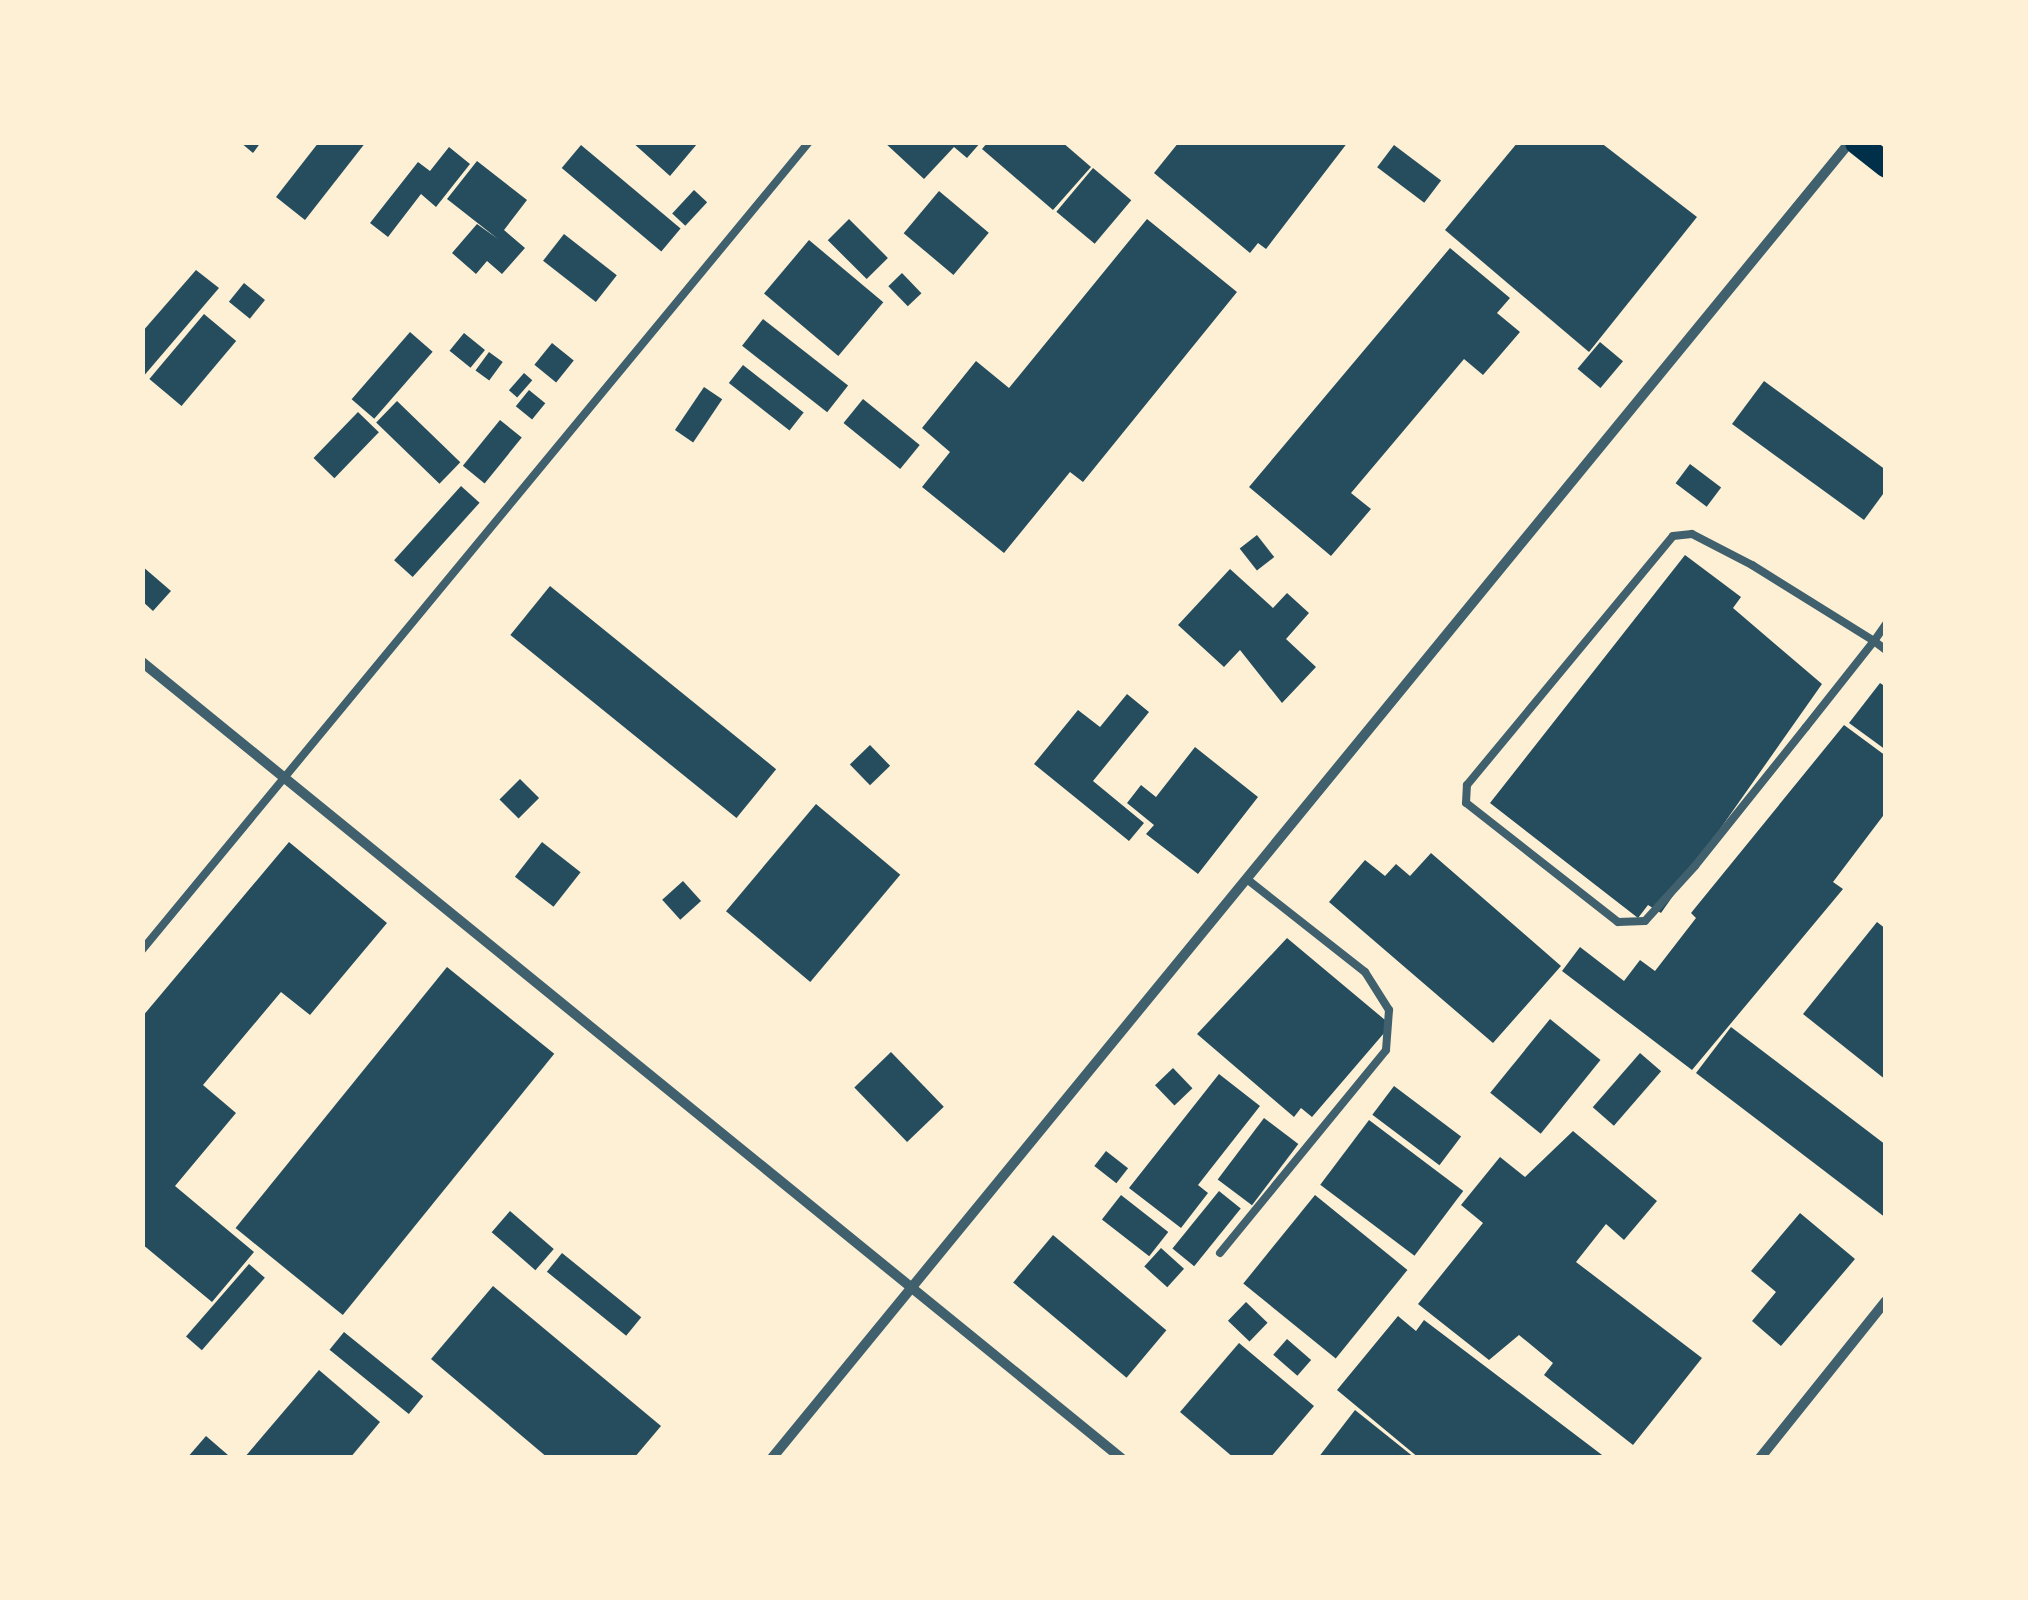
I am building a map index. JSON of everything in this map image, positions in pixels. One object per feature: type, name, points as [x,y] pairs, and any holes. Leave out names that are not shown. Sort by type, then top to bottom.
[{"type":"main road","points":[[1853,142],[1886,165]]},
{"type":"street","points":[[772,1458],[1853,142]]},
{"type":"street","points":[[142,662],[1120,1458]]},
{"type":"street","points":[[1760,1458],[1886,1301]]},
{"type":"lane","points":[[142,950],[810,142]]},
{"type":"lane","points":[[1886,624],[1874,641],[1645,921],[1618,922],[1466,804],[1467,785],[1673,536],[1692,534],[1752,564],[1874,641],[1886,650]]},
{"type":"lane","points":[[1220,1253],[1386,1050],[1389,1010],[1365,972],[1247,879]]},
{"type":"building","points":[[240,142],[261,142],[253,153]]},
{"type":"building","points":[[319,142],[366,142],[305,220],[276,197]]},
{"type":"building","points":[[632,142],[696,142],[697,144],[670,176]]},
{"type":"building","points":[[884,142],[981,142],[967,158],[954,147],[924,179]]},
{"type":"building","points":[[988,142],[1062,142],[1091,167],[1053,210],[982,149]]},
{"type":"building","points":[[1179,142],[1348,142],[1266,249],[1258,243],[1250,253],[1154,173]]},
{"type":"building","points":[[1518,142],[1600,142],[1697,217],[1589,352],[1445,230]]},
{"type":"building","points":[[581,145],[681,229],[661,252],[562,168]]},
{"type":"building","points":[[1394,145],[1441,181],[1424,203],[1377,167]]},
{"type":"building","points":[[449,147],[470,164],[436,207],[421,194],[388,237],[370,223],[418,162],[430,171]]},
{"type":"building","points":[[477,161],[527,200],[504,230],[525,248],[502,274],[487,261],[476,274],[452,253],[477,224],[498,239],[447,199]]},
{"type":"building","points":[[1093,168],[1131,200],[1095,244],[1056,212]]},
{"type":"building","points":[[694,190],[707,202],[685,226],[672,213]]},
{"type":"building","points":[[939,191],[989,233],[953,275],[904,233]]},
{"type":"building","points":[[849,219],[888,258],[867,279],[828,240]]},
{"type":"building","points":[[1147,219],[1237,292],[1083,482],[1070,472],[1004,553],[922,487],[950,452],[922,428],[976,361],[1009,388]]},
{"type":"building","points":[[564,234],[617,275],[596,302],[543,261]]},
{"type":"building","points":[[809,240],[883,302],[838,356],[764,294]]},
{"type":"building","points":[[1450,248],[1510,298],[1497,313],[1520,332],[1483,375],[1464,359],[1351,493],[1371,509],[1331,556],[1249,487]]},
{"type":"building","points":[[196,270],[219,288],[142,378],[142,332]]},
{"type":"building","points":[[902,273],[921,293],[908,306],[888,286]]},
{"type":"building","points":[[244,283],[265,300],[250,319],[229,302]]},
{"type":"building","points":[[204,314],[236,341],[182,406],[149,379]]},
{"type":"building","points":[[763,319],[848,385],[827,412],[742,346]]},
{"type":"building","points":[[410,332],[433,352],[374,419],[352,399]]},
{"type":"building","points":[[464,333],[485,350],[471,368],[450,351]]},
{"type":"building","points":[[1600,342],[1623,361],[1600,388],[1578,369]]},
{"type":"building","points":[[552,343],[574,361],[556,382],[534,365]]},
{"type":"building","points":[[489,352],[503,362],[489,381],[475,371]]},
{"type":"building","points":[[743,365],[804,412],[790,431],[729,383]]},
{"type":"building","points":[[524,373],[532,380],[517,398],[509,390]]},
{"type":"building","points":[[1764,381],[1886,470],[1886,490],[1864,520],[1732,424]]},
{"type":"building","points":[[704,387],[722,399],[693,442],[675,430]]},
{"type":"building","points":[[529,390],[545,403],[532,420],[516,406]]},
{"type":"building","points":[[863,399],[920,445],[900,469],[843,423]]},
{"type":"building","points":[[397,401],[460,462],[439,484],[376,423]]},
{"type":"building","points":[[358,412],[379,432],[334,478],[314,458]]},
{"type":"building","points":[[500,420],[522,438],[485,483],[463,466]]},
{"type":"building","points":[[1690,464],[1721,487],[1707,507],[1676,483]]},
{"type":"building","points":[[461,486],[480,503],[413,577],[394,560]]},
{"type":"building","points":[[1257,535],[1274,557],[1257,571],[1240,549]]},
{"type":"building","points":[[1685,555],[1741,597],[1733,608],[1822,684],[1661,913],[1648,905],[1638,918],[1490,803]]},
{"type":"building","points":[[142,566],[171,591],[153,611],[142,601]]},
{"type":"building","points":[[1230,569],[1273,608],[1287,593],[1309,613],[1286,639],[1316,667],[1282,703],[1240,650],[1224,667],[1178,625]]},
{"type":"building","points":[[550,586],[776,769],[737,818],[510,635]]},
{"type":"building","points":[[1880,683],[1886,687],[1886,750],[1849,723]]},
{"type":"building","points":[[1127,694],[1149,712],[1093,781],[1144,823],[1129,841],[1034,764],[1078,710],[1100,727]]},
{"type":"building","points":[[1844,725],[1886,756],[1886,812],[1833,882],[1843,889],[1692,1070],[1562,971],[1580,947],[1624,981],[1640,960],[1655,971],[1696,918],[1691,913]]},
{"type":"building","points":[[870,745],[890,766],[870,785],[850,764]]},
{"type":"building","points":[[1195,747],[1258,797],[1198,874],[1146,834],[1154,825],[1127,803],[1141,785],[1156,797]]},
{"type":"building","points":[[520,779],[539,798],[519,819],[499,800]]},
{"type":"building","points":[[816,804],[900,875],[810,982],[726,911]]},
{"type":"building","points":[[289,842],[387,923],[310,1015],[281,992],[203,1085],[236,1113],[175,1186],[254,1252],[212,1302],[142,1244],[142,1017]]},
{"type":"building","points":[[542,842],[581,872],[554,907],[515,877]]},
{"type":"building","points":[[1431,853],[1561,966],[1493,1043],[1329,902],[1365,860],[1385,876],[1396,864],[1410,876]]},
{"type":"building","points":[[683,881],[701,901],[680,920],[662,900]]},
{"type":"building","points":[[1877,922],[1886,929],[1886,1080],[1803,1014]]},
{"type":"building","points":[[1287,938],[1391,1025],[1312,1117],[1301,1108],[1294,1117],[1197,1034]]},
{"type":"building","points":[[447,967],[554,1054],[343,1315],[236,1228]]},
{"type":"building","points":[[1550,1019],[1601,1060],[1541,1134],[1490,1093]]},
{"type":"building","points":[[1731,1027],[1886,1145],[1886,1218],[1696,1073]]},
{"type":"building","points":[[891,1052],[944,1107],[907,1142],[854,1087]]},
{"type":"building","points":[[1640,1053],[1661,1071],[1614,1126],[1593,1107]]},
{"type":"building","points":[[1173,1068],[1192,1088],[1174,1106],[1155,1085]]},
{"type":"building","points":[[1219,1074],[1260,1106],[1198,1185],[1208,1193],[1181,1228],[1129,1188]]},
{"type":"building","points":[[1394,1086],[1461,1137],[1439,1165],[1372,1115]]},
{"type":"building","points":[[1264,1118],[1298,1144],[1252,1205],[1218,1179]]},
{"type":"building","points":[[1369,1120],[1463,1191],[1414,1256],[1320,1185]]},
{"type":"building","points":[[1573,1131],[1657,1201],[1624,1240],[1606,1224],[1576,1262],[1702,1358],[1633,1445],[1544,1375],[1553,1363],[1519,1335],[1489,1360],[1418,1304],[1483,1223],[1461,1205],[1500,1157],[1525,1177]]},
{"type":"building","points":[[1106,1151],[1128,1168],[1116,1183],[1094,1166]]},
{"type":"building","points":[[1219,1191],[1241,1209],[1194,1266],[1172,1249]]},
{"type":"building","points":[[1121,1195],[1168,1232],[1149,1256],[1102,1219]]},
{"type":"building","points":[[1315,1195],[1407,1270],[1336,1358],[1243,1284]]},
{"type":"building","points":[[510,1211],[554,1249],[535,1270],[492,1232]]},
{"type":"building","points":[[1800,1213],[1855,1259],[1781,1346],[1752,1321],[1776,1292],[1751,1271]]},
{"type":"building","points":[[1053,1235],[1166,1330],[1127,1378],[1013,1282]]},
{"type":"building","points":[[1161,1248],[1184,1269],[1167,1287],[1144,1267]]},
{"type":"building","points":[[562,1253],[641,1317],[626,1336],[547,1272]]},
{"type":"building","points":[[249,1264],[265,1278],[202,1350],[186,1336]]},
{"type":"building","points":[[493,1286],[661,1426],[634,1458],[548,1458],[431,1359]]},
{"type":"building","points":[[1246,1302],[1268,1323],[1250,1342],[1228,1321]]},
{"type":"building","points":[[1398,1316],[1416,1331],[1424,1320],[1606,1458],[1419,1458],[1337,1390]]},
{"type":"building","points":[[344,1332],[423,1396],[409,1414],[330,1350]]},
{"type":"building","points":[[1287,1339],[1311,1360],[1297,1376],[1273,1355]]},
{"type":"building","points":[[1239,1343],[1314,1406],[1270,1458],[1234,1458],[1180,1412]]},
{"type":"building","points":[[319,1370],[380,1422],[350,1458],[244,1458]]},
{"type":"building","points":[[1355,1410],[1415,1458],[1318,1458]]},
{"type":"building","points":[[206,1436],[228,1455],[226,1458],[187,1458]]}]
